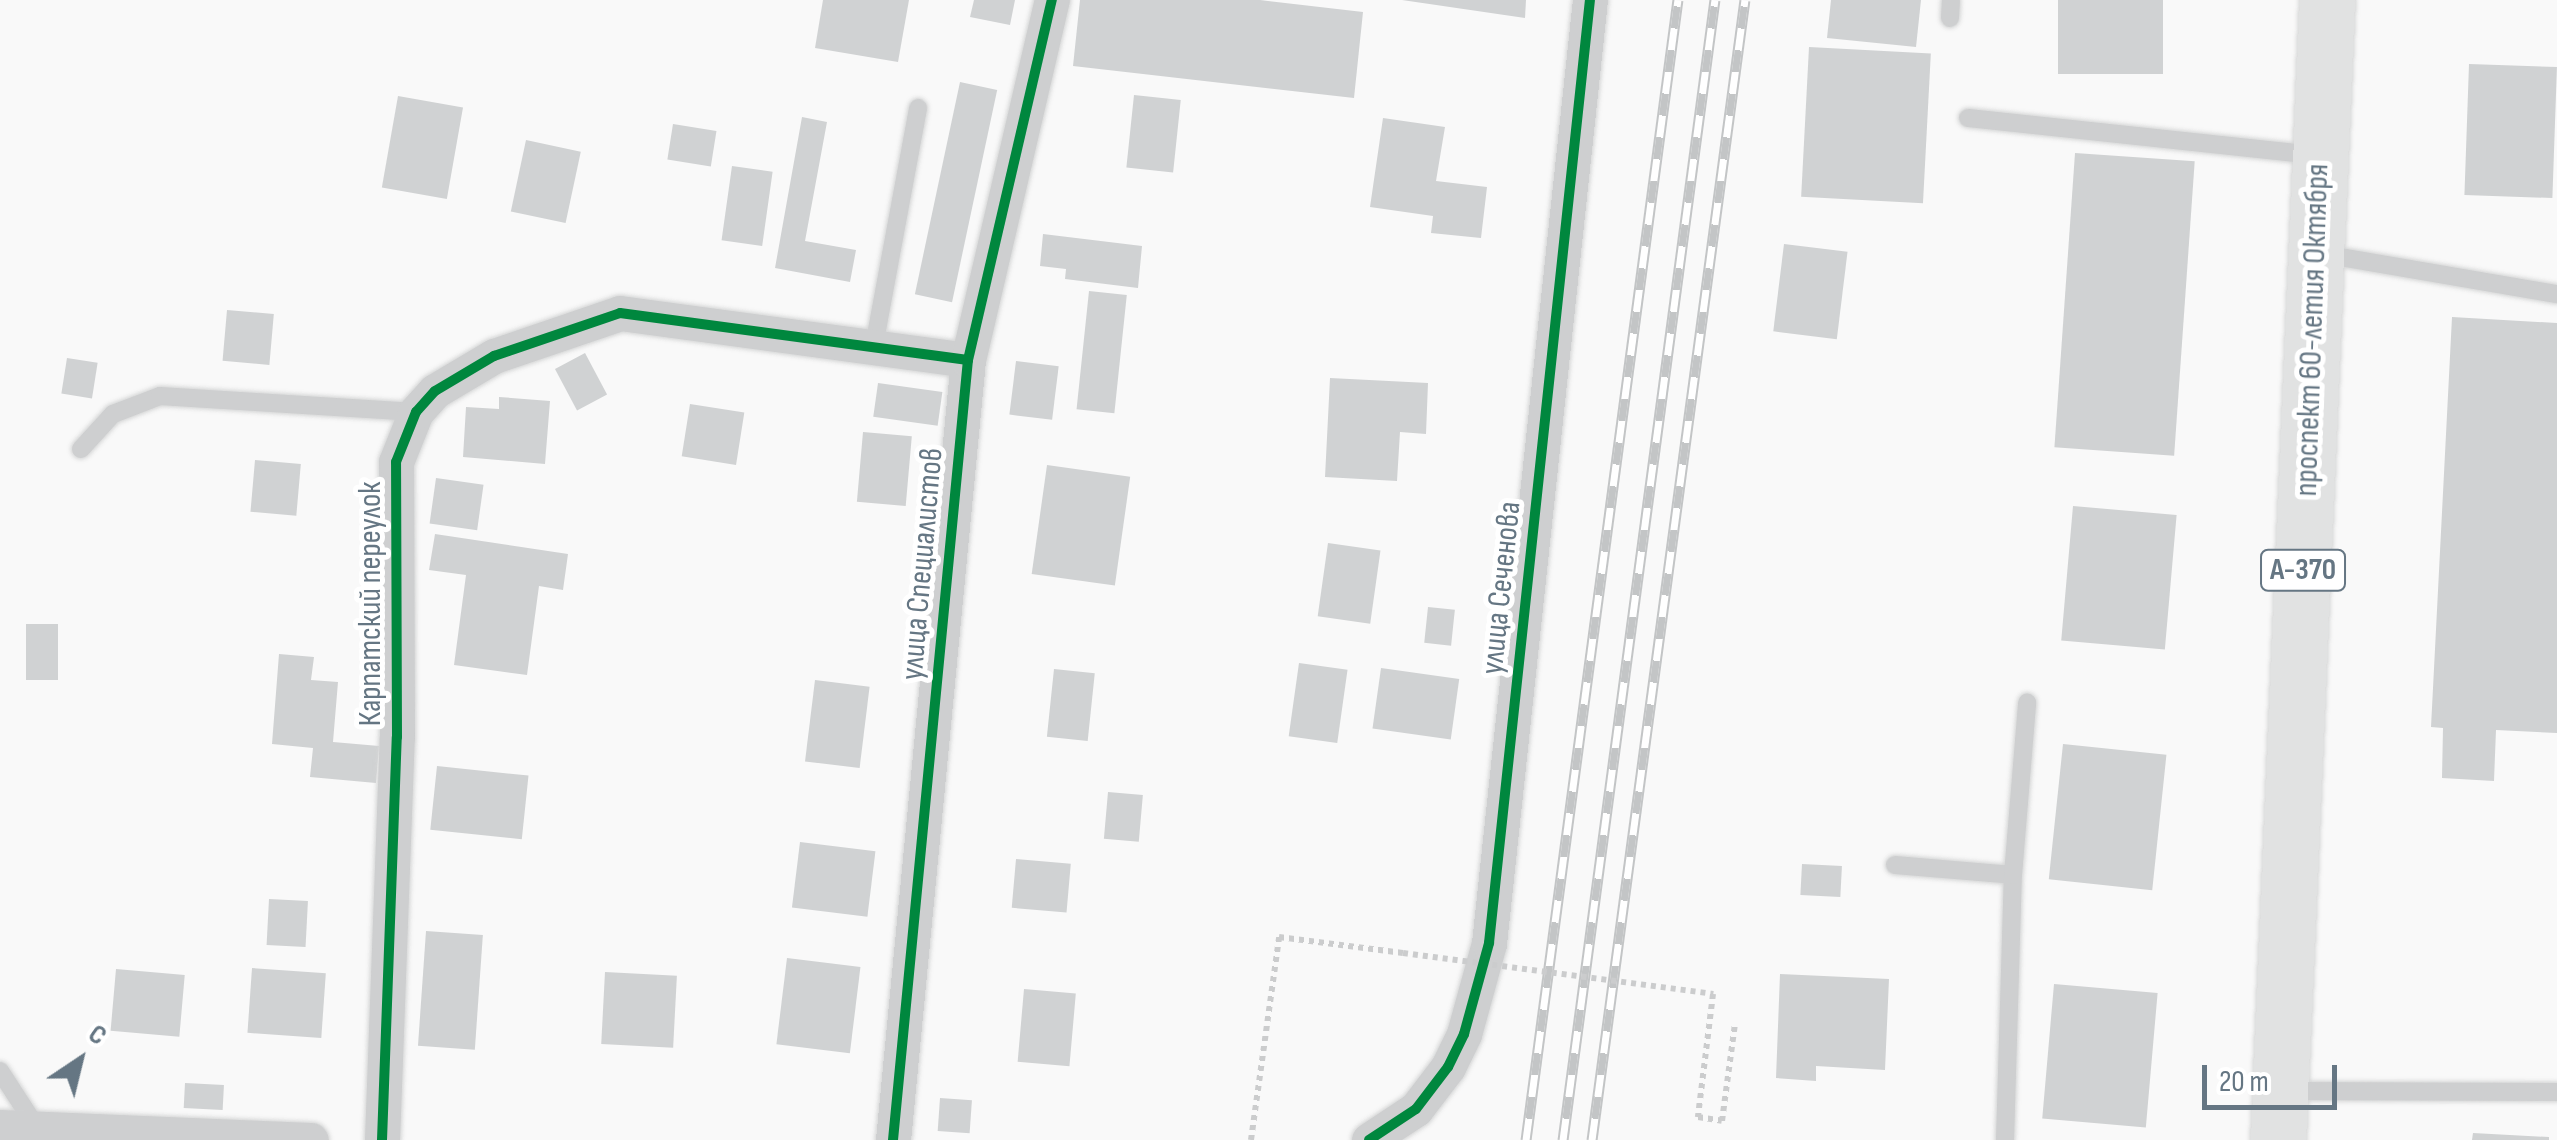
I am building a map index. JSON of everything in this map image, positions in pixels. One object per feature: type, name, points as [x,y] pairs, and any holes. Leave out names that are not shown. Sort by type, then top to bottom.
[{"type":"highway","name":"проспект 60-летия Октября","points":[[2279,1115],[2327,0]]},
{"type":"street","name":"улица Специалистов","points":[[894,1140],[968,360],[1052,0]]},
{"type":"street","name":"улица Сеченова","points":[[1369,1140],[1416,1109],[1448,1067],[1464,1034],[1488,943],[1590,0]]},
{"type":"street","name":"Карпатский переулок","points":[[382,1140],[397,737],[396,462],[416,412],[435,391],[494,356],[620,313],[968,360]]},
{"type":"street","points":[[0,1127],[311,1140]]},
{"type":"lane","points":[[874,346],[918,108]]},
{"type":"lane","points":[[1968,118],[2320,155]]},
{"type":"lane","points":[[2316,254],[2557,294]]},
{"type":"lane","points":[[81,449],[112,414],[160,396],[416,412]]},
{"type":"lane","points":[[2005,1140],[2013,875],[2027,702]]},
{"type":"lane","points":[[1895,865],[2013,875]]},
{"type":"lane","points":[[0,1071],[38,1128]]},
{"type":"lane","points":[[2279,1115],[2557,1092]]},
{"type":"path","points":[[1250,1140],[1279,937],[1713,994],[1698,1118],[1722,1121],[1735,1024]]},
{"type":"building","points":[[823,0],[909,0],[898,62],[815,48]]},
{"type":"building","points":[[974,0],[1015,0],[1010,25],[970,17]]},
{"type":"building","points":[[1080,0],[1260,0],[1363,12],[1354,98],[1073,66]]},
{"type":"building","points":[[1402,0],[1526,0],[1525,18]]},
{"type":"building","points":[[1831,0],[1921,0],[1916,47],[1827,38]]},
{"type":"building","points":[[2058,0],[2163,0],[2163,74],[2058,74]]},
{"type":"building","points":[[1809,47],[1931,53],[1923,203],[1801,197]]},
{"type":"building","points":[[2469,64],[2557,67],[2552,198],[2464,195]]},
{"type":"building","points":[[960,82],[997,90],[952,302],[915,294]]},
{"type":"building","points":[[1134,95],[1181,100],[1173,173],[1126,168]]},
{"type":"building","points":[[398,96],[463,107],[447,199],[382,188]]},
{"type":"building","points":[[802,117],[827,122],[805,241],[856,250],[850,282],[775,268]]},
{"type":"building","points":[[1383,118],[1445,127],[1436,181],[1487,187],[1481,238],[1431,233],[1433,216],[1370,207]]},
{"type":"building","points":[[673,124],[716,131],[711,166],[667,160]]},
{"type":"building","points":[[526,140],[581,152],[566,223],[511,211]]},
{"type":"building","points":[[2075,153],[2195,161],[2174,456],[2054,447]]},
{"type":"building","points":[[732,166],[773,172],[762,246],[722,240]]},
{"type":"building","points":[[1043,234],[1142,246],[1138,288],[1065,279],[1066,269],[1040,266]]},
{"type":"building","points":[[1784,244],[1848,252],[1837,339],[1773,331]]},
{"type":"building","points":[[1089,291],[1127,295],[1114,413],[1077,409]]},
{"type":"building","points":[[227,310],[274,314],[269,365],[223,361]]},
{"type":"building","points":[[2452,317],[2557,323],[2557,733],[2496,730],[2494,781],[2442,778],[2443,728],[2431,727]]},
{"type":"building","points":[[585,353],[607,394],[577,410],[555,369]]},
{"type":"building","points":[[67,358],[98,363],[92,398],[61,394]]},
{"type":"building","points":[[1016,361],[1059,366],[1052,420],[1009,415]]},
{"type":"building","points":[[1330,378],[1428,383],[1426,434],[1400,432],[1397,481],[1325,477]]},
{"type":"building","points":[[878,383],[942,392],[938,426],[873,417]]},
{"type":"building","points":[[499,397],[550,401],[545,464],[463,457],[466,407],[499,409]]},
{"type":"building","points":[[690,404],[744,413],[736,465],[682,456]]},
{"type":"building","points":[[863,432],[912,436],[906,506],[857,502]]},
{"type":"building","points":[[255,460],[301,464],[296,516],[250,512]]},
{"type":"building","points":[[1047,465],[1130,477],[1115,586],[1032,574]]},
{"type":"building","points":[[436,478],[484,485],[477,530],[430,524]]},
{"type":"building","points":[[2073,506],[2177,515],[2165,650],[2061,640]]},
{"type":"building","points":[[435,534],[568,554],[563,590],[539,586],[527,675],[454,665],[466,575],[429,570]]},
{"type":"building","points":[[1328,543],[1380,550],[1370,624],[1318,616]]},
{"type":"building","points":[[1428,607],[1455,610],[1451,646],[1424,643]]},
{"type":"building","points":[[26,624],[58,624],[58,680],[26,680]]},
{"type":"building","points":[[279,654],[314,657],[311,680],[338,682],[333,742],[379,746],[376,783],[310,777],[313,748],[272,744]]},
{"type":"building","points":[[1299,663],[1348,670],[1337,743],[1289,736]]},
{"type":"building","points":[[1381,668],[1459,679],[1451,739],[1373,728]]},
{"type":"building","points":[[1054,669],[1095,673],[1088,741],[1047,737]]},
{"type":"building","points":[[815,680],[870,687],[860,768],[805,761]]},
{"type":"building","points":[[2063,744],[2166,755],[2152,890],[2049,879]]},
{"type":"building","points":[[437,766],[528,776],[522,839],[430,830]]},
{"type":"building","points":[[1108,792],[1143,795],[1139,842],[1104,839]]},
{"type":"building","points":[[800,842],[875,851],[867,917],[792,908]]},
{"type":"building","points":[[1016,859],[1071,864],[1067,913],[1012,908]]},
{"type":"building","points":[[1802,864],[1842,866],[1840,897],[1800,895]]},
{"type":"building","points":[[269,899],[308,901],[306,947],[267,945]]},
{"type":"building","points":[[426,931],[483,935],[475,1050],[418,1046]]},
{"type":"building","points":[[787,958],[860,967],[850,1053],[776,1044]]},
{"type":"building","points":[[252,968],[326,973],[321,1038],[247,1033]]},
{"type":"building","points":[[116,969],[185,975],[179,1037],[111,1031]]},
{"type":"building","points":[[605,972],[677,976],[673,1048],[601,1044]]},
{"type":"building","points":[[1780,974],[1889,979],[1885,1070],[1816,1066],[1816,1081],[1776,1078]]},
{"type":"building","points":[[2054,984],[2158,993],[2146,1128],[2042,1118]]},
{"type":"building","points":[[1024,989],[1076,994],[1069,1066],[1018,1062]]},
{"type":"building","points":[[185,1083],[224,1085],[223,1110],[184,1108]]},
{"type":"building","points":[[940,1098],[972,1100],[970,1133],[938,1131]]},
{"type":"building","points":[[2473,1133],[2549,1137],[2549,1140],[2472,1140]]},
{"type":"railway","points":[[1526,1140],[1678,0]]},
{"type":"railway","points":[[1563,1140],[1715,0]]},
{"type":"railway","points":[[1592,1140],[1745,0]]},
{"type":"cycle path","points":[[893,1140],[968,360],[1052,0]]},
{"type":"cycle path","points":[[1369,1140],[1416,1109],[1448,1067],[1464,1034],[1489,943],[1590,0]]},
{"type":"cycle path","points":[[382,1140],[397,737],[396,462],[416,412],[435,391],[494,356],[620,313],[968,360]]}]
